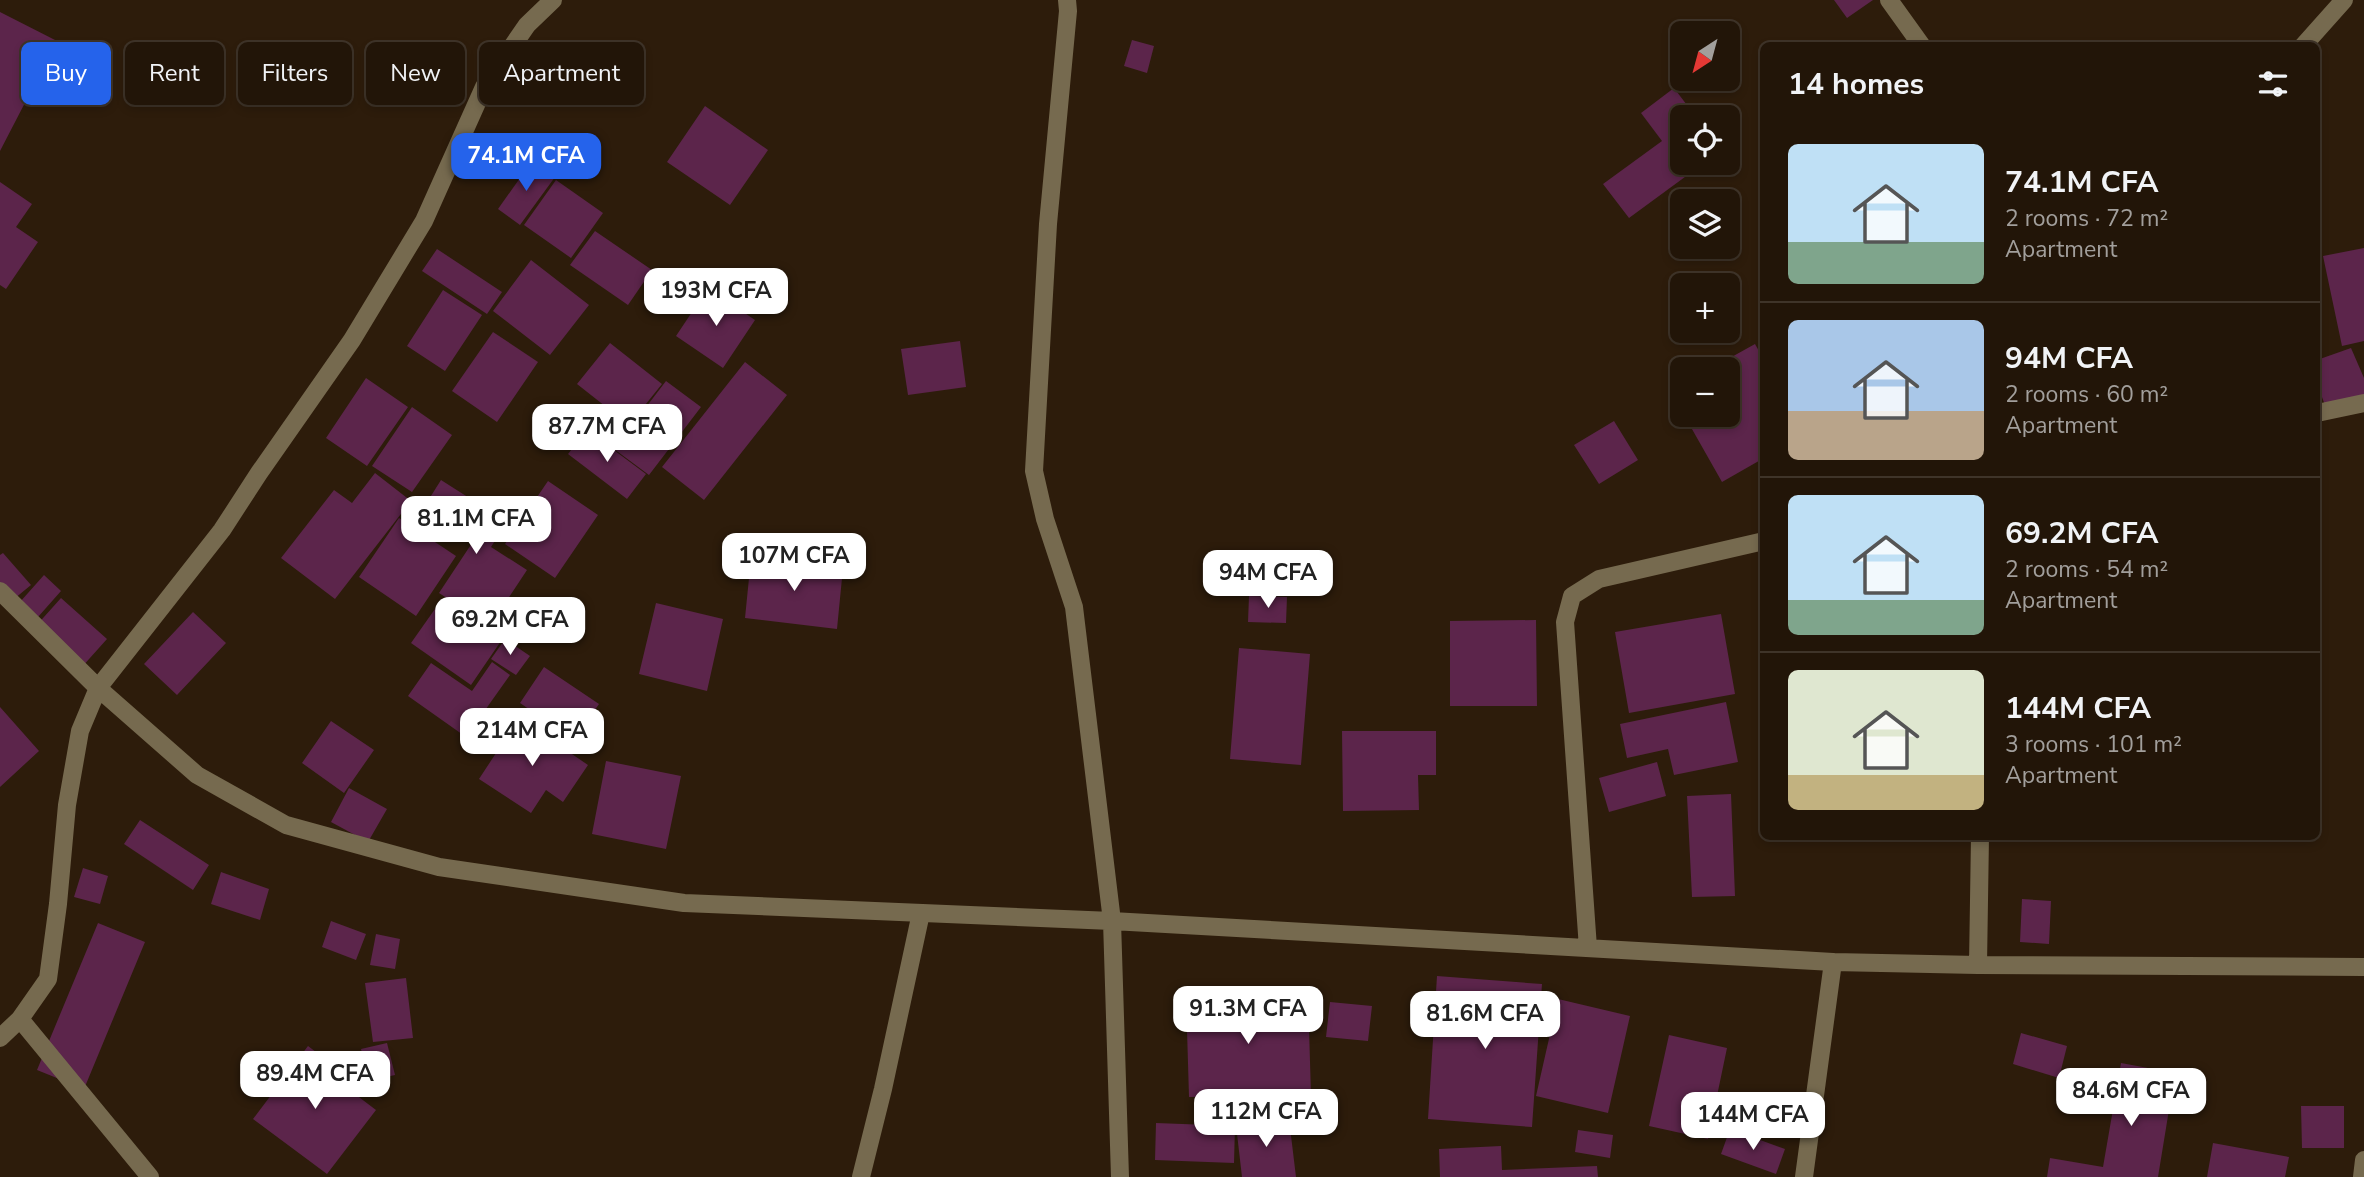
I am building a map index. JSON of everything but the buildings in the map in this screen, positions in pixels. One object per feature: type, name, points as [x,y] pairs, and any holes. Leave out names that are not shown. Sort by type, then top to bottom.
[{"type":"street","points":[[0,1038],[20,1019],[48,979],[71,780],[80,731],[98,688],[222,530],[352,340],[424,221],[484,87],[527,25],[553,0]]},
{"type":"street","points":[[1067,0],[1048,224],[1034,471],[1045,519],[1074,607],[1112,921],[1120,1177]]},
{"type":"street","points":[[1889,0],[1919,42]]},
{"type":"street","points":[[2306,42],[2344,0]]},
{"type":"street","points":[[2320,413],[2364,403]]},
{"type":"street","points":[[1588,948],[1565,621],[1572,596],[1599,579],[1760,542]]},
{"type":"street","points":[[0,591],[98,688],[197,775],[286,825],[439,867],[684,903],[1112,921],[1833,962],[2364,967]]},
{"type":"street","points":[[1978,965],[1980,840]]},
{"type":"street","points":[[861,1177],[921,913]]},
{"type":"street","points":[[1804,1177],[1833,962]]},
{"type":"street","points":[[20,1019],[150,1177]]},
{"type":"street","points":[[2362,1177],[2364,1160]]}]
